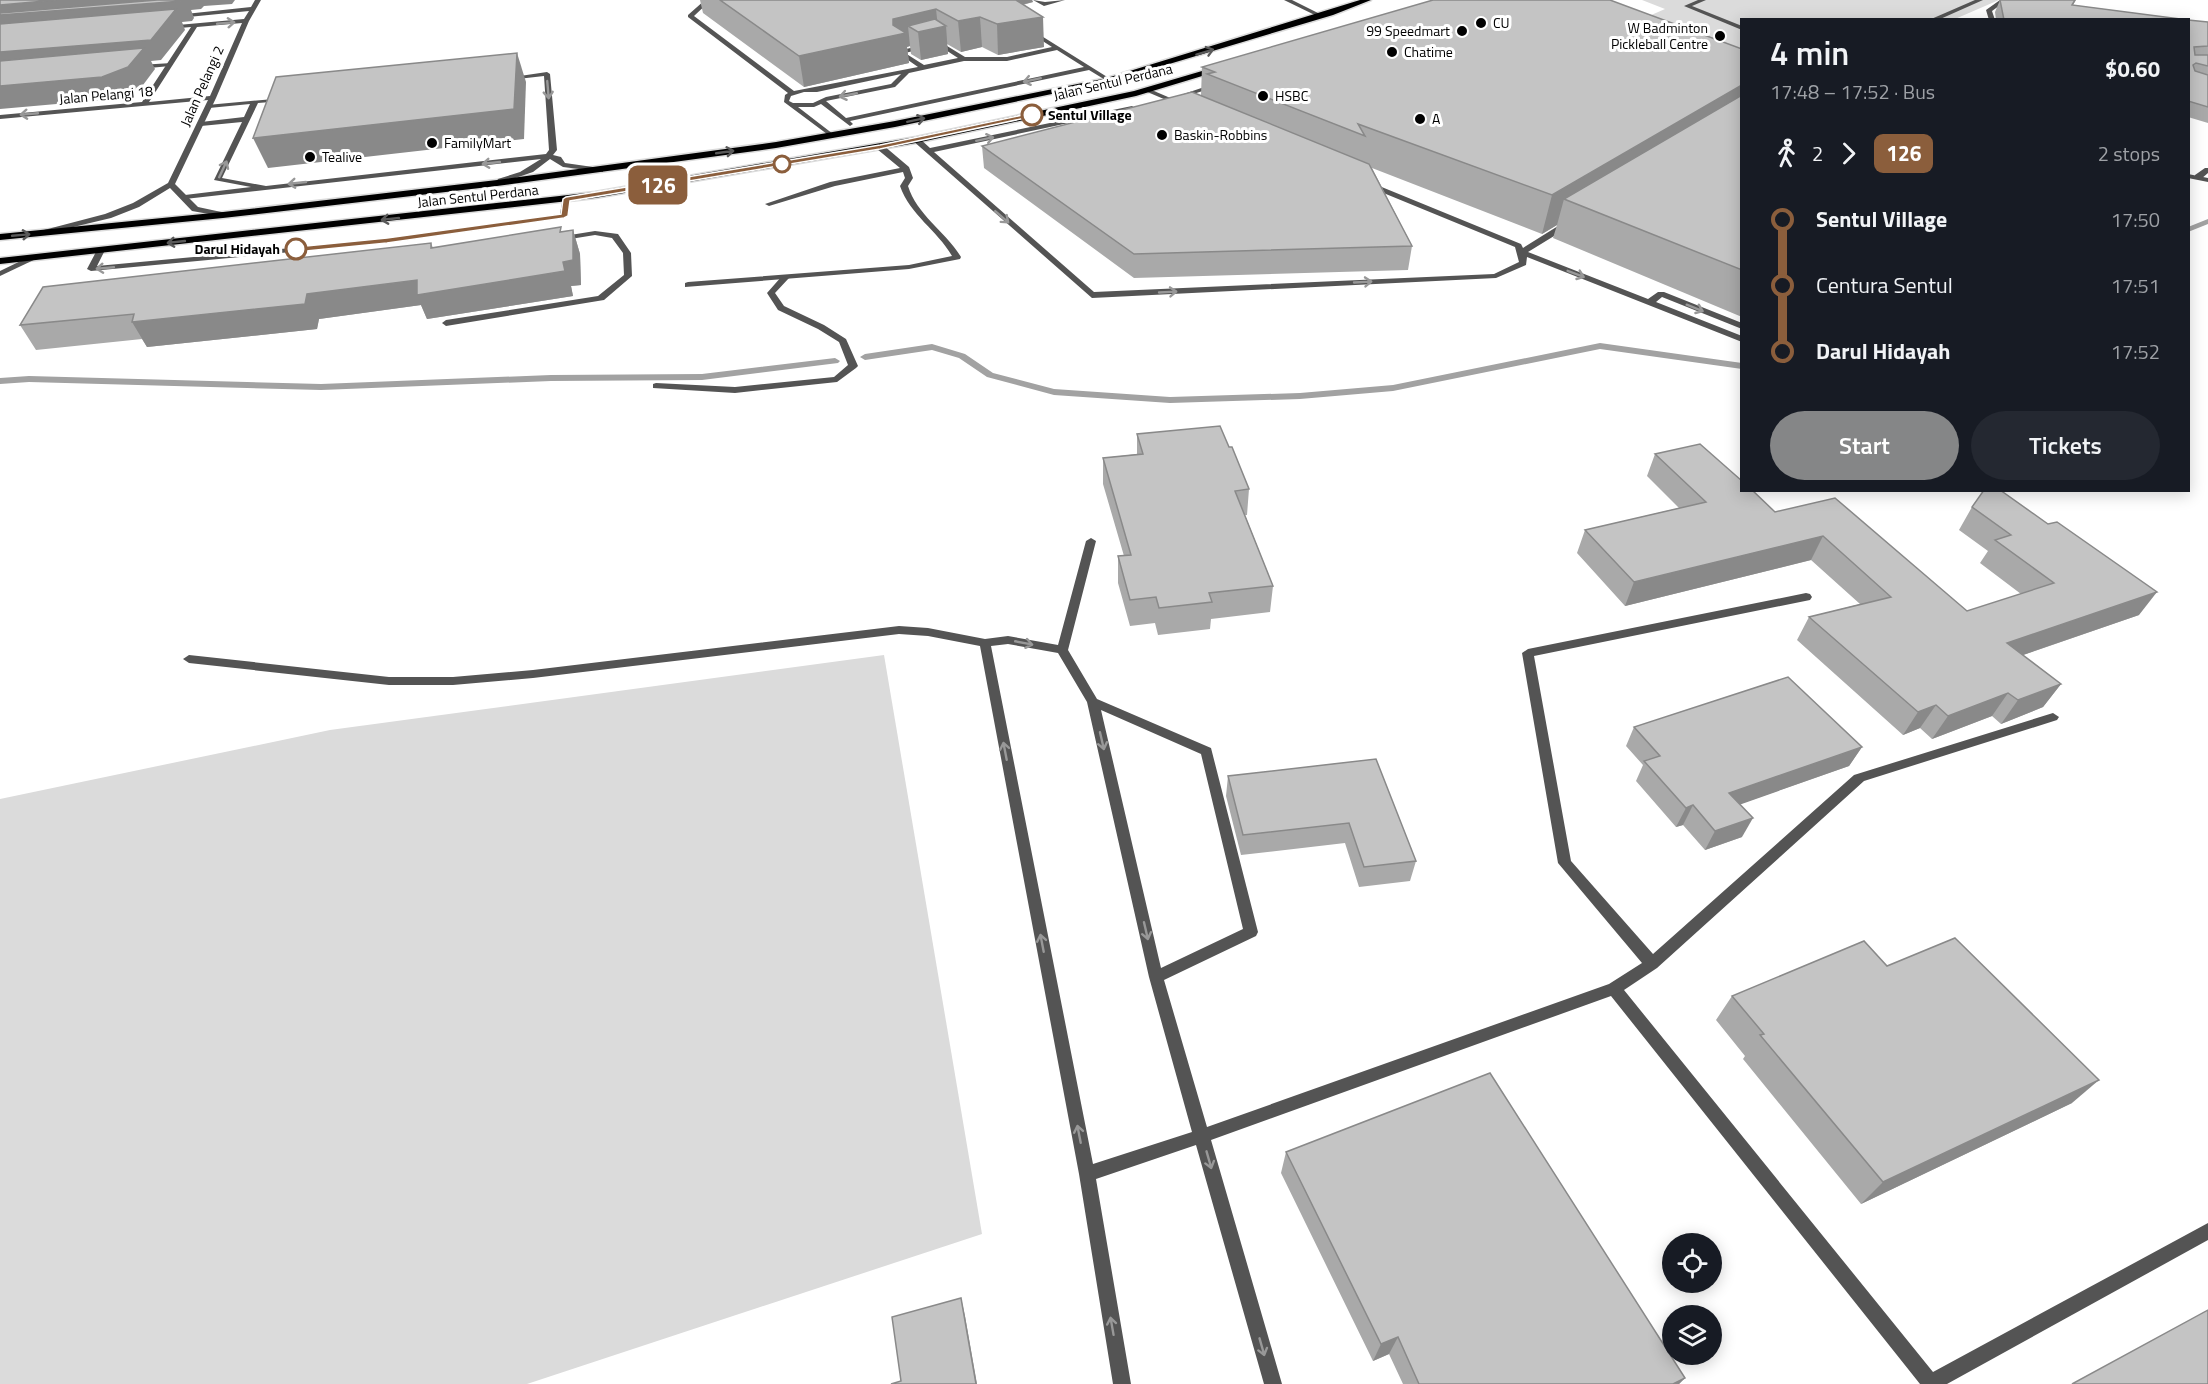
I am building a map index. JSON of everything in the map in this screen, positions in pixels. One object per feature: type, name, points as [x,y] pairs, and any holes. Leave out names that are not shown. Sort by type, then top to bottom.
[{"type":"main road","name":"Jalan Sentul Perdana","points":[[0,237],[223,215],[497,183],[602,170],[831,135],[1109,80],[1367,0]]},
{"type":"main road","name":"Jalan Sentul Perdana","points":[[0,261],[566,199],[790,163],[932,137],[1144,91],[1227,66]]},
{"type":"main road","points":[[790,163],[832,151],[858,130]]},
{"type":"main road","points":[[831,135],[864,146],[913,137],[932,137]]},
{"type":"street","name":"Jalan Pelangi 2","points":[[171,184],[213,98],[246,21],[258,0]]},
{"type":"street","points":[[708,0],[690,16],[792,93]]},
{"type":"street","points":[[1036,0],[1044,4],[1062,0]]},
{"type":"street","points":[[1287,0],[1321,16]]},
{"type":"street","points":[[1703,0],[1687,6],[1740,27]]},
{"type":"street","points":[[1937,18],[1980,0]]},
{"type":"street","points":[[1991,18],[1989,10],[2004,0]]},
{"type":"street","points":[[172,16],[253,9]]},
{"type":"street","points":[[161,28],[246,21]]},
{"type":"street","points":[[144,104],[195,25]]},
{"type":"street","points":[[1028,30],[1109,80]]},
{"type":"street","points":[[924,68],[900,52],[939,43],[964,59]]},
{"type":"street","points":[[831,135],[786,100],[792,93],[817,90],[964,59],[1007,59],[1057,48]]},
{"type":"street","points":[[136,67],[170,64]]},
{"type":"street","points":[[845,120],[1089,68]]},
{"type":"street","points":[[792,105],[808,106],[824,100],[893,86],[907,72]]},
{"type":"street","points":[[497,183],[522,176],[549,156],[553,150],[547,74],[500,78]]},
{"type":"street","points":[[1150,104],[1226,82]]},
{"type":"street","points":[[817,90],[825,94],[824,100]]},
{"type":"street","points":[[1144,91],[1171,99],[1186,109],[1162,101],[1144,91]]},
{"type":"street","name":"Jalan Pelangi 18","points":[[0,117],[213,98]]},
{"type":"street","points":[[209,106],[290,98]]},
{"type":"street","points":[[824,100],[858,130]]},
{"type":"street","points":[[255,101],[218,180],[263,187]]},
{"type":"street","points":[[928,151],[1139,106]]},
{"type":"street","points":[[201,124],[246,119]]},
{"type":"street","points":[[916,140],[1092,295],[1496,276],[1523,263],[1521,252]]},
{"type":"street","points":[[688,285],[909,267],[957,257],[952,246],[918,213],[906,196],[904,186],[909,178],[906,169],[880,147]]},
{"type":"street","points":[[185,197],[549,156],[558,159],[562,165],[602,170]]},
{"type":"street","points":[[769,204],[833,184],[906,169]]},
{"type":"street","points":[[2198,177],[2208,170]]},
{"type":"street","points":[[2190,176],[2208,180]]},
{"type":"street","points":[[41,233],[108,216],[136,205],[171,184],[195,209],[223,215]]},
{"type":"street","points":[[1363,184],[1521,252],[1740,338]]},
{"type":"street","points":[[101,250],[91,269],[387,240],[564,216],[566,199]]},
{"type":"street","points":[[1521,252],[1581,215]]},
{"type":"street","points":[[446,323],[601,298],[628,276],[627,253],[615,236],[595,233],[549,240]]},
{"type":"street","points":[[436,234],[436,245]]},
{"type":"street","points":[[385,254],[387,240]]},
{"type":"street","points":[[0,274],[36,257]]},
{"type":"street","points":[[656,386],[735,390],[837,379],[847,373],[854,366],[843,341],[821,327],[781,308],[771,293],[785,278]]},
{"type":"street","points":[[1650,302],[1661,294],[1740,325]]},
{"type":"street","points":[[1091,541],[1062,650],[1093,702],[1156,977],[1273,1384]]},
{"type":"street","points":[[1652,964],[1566,863],[1528,652],[1806,597]]},
{"type":"street","points":[[189,659],[389,681],[453,681],[533,674],[898,630],[928,632],[985,644],[1008,640],[1062,650]]},
{"type":"street","points":[[985,644],[1087,1174],[1122,1384]]},
{"type":"street","points":[[1093,702],[1207,751],[1251,932],[1156,977]]},
{"type":"street","points":[[1087,1174],[1202,1136],[1614,989],[1652,964],[1859,778],[2053,717]]},
{"type":"street","points":[[1614,989],[1930,1384],[2208,1231]]},
{"type":"shaded area","name":"W Badminton Pickleball Centre","points":[[1642,0],[1999,0],[1957,18],[1740,18],[1740,53],[1649,16],[1665,9]]},
{"type":"shaded area","points":[[884,655],[982,1234],[527,1384],[0,1384],[0,799],[330,730]]},
{"type":"building","points":[[0,0],[56,0],[0,5]]},
{"type":"building","points":[[157,0],[183,0],[0,15],[0,13]]},
{"type":"building","points":[[720,0],[1016,0],[1043,17],[997,24],[980,17],[958,21],[936,9],[893,19],[893,25],[906,33],[799,56]]},
{"type":"building","name":"A","points":[[1433,0],[1610,0],[1740,48],[1740,86],[1552,195],[1358,124],[1365,136],[1207,74],[1215,72],[1202,67]]},
{"type":"building","points":[[2000,0],[2075,0],[2072,5],[2173,18],[2004,18]]},
{"type":"building","points":[[176,9],[151,40],[0,52],[0,24]]},
{"type":"building","points":[[935,19],[946,26],[918,32],[908,26]]},
{"type":"building","points":[[2190,20],[2208,22],[2208,46],[2194,47],[2195,55],[2208,55],[2208,66],[2196,63],[2193,65],[2195,71],[2208,75],[2208,107],[2190,102]]},
{"type":"building","points":[[144,48],[128,67],[102,77],[0,86],[0,61]]},
{"type":"building","points":[[517,53],[514,109],[253,138],[276,77]]},
{"type":"building","points":[[1192,92],[1369,164],[1412,246],[1134,254],[982,146]]},
{"type":"building","points":[[1740,96],[1740,269],[1564,199]]},
{"type":"building","points":[[561,227],[560,232],[573,230],[573,260],[563,262],[565,271],[417,295],[417,280],[307,294],[305,304],[132,322],[134,314],[20,325],[43,287],[431,243],[431,248]]},
{"type":"building","points":[[1220,426],[1229,447],[1232,447],[1249,489],[1235,491],[1273,586],[1209,593],[1212,602],[1159,608],[1156,597],[1130,600],[1118,556],[1131,555],[1103,458],[1143,454],[1137,434]]},
{"type":"building","points":[[1700,444],[1740,479],[1740,492],[1754,492],[1775,512],[1835,498],[1967,611],[2054,583],[1995,540],[2011,535],[1972,507],[1983,492],[2003,492],[2048,524],[2057,522],[2157,592],[2007,643],[2061,684],[2018,700],[2008,693],[1948,716],[1936,705],[1918,712],[1809,617],[1891,597],[1823,536],[1634,582],[1585,530],[1706,502],[1655,454]]},
{"type":"building","points":[[1788,677],[1862,747],[1729,793],[1753,818],[1715,831],[1693,805],[1686,808],[1644,761],[1660,756],[1634,727]]},
{"type":"building","points":[[1376,759],[1416,861],[1364,867],[1349,823],[1243,835],[1228,776]]},
{"type":"building","points":[[1955,938],[2099,1080],[1883,1182],[1760,1035],[1764,1034],[1732,996],[1864,941],[1887,966]]},
{"type":"building","points":[[1490,1073],[1662,1342],[1662,1365],[1677,1365],[1685,1378],[1673,1384],[1419,1384],[1398,1337],[1381,1344],[1286,1152]]},
{"type":"building","points":[[961,1298],[976,1384],[891,1384],[901,1381],[892,1317]]},
{"type":"building","points":[[2208,1310],[2208,1384],[2072,1384]]},
{"type":"waterway","points":[[2190,229],[2208,221]]},
{"type":"waterway","points":[[865,357],[932,347],[962,356],[990,375],[1054,392],[1170,400],[1300,396],[1393,388],[1600,346],[1740,366]]},
{"type":"waterway","points":[[0,381],[29,379],[321,387],[551,378],[702,377],[835,361]]},
{"type":"bus line","name":"126","points":[[296,249],[387,240],[564,216],[566,199],[880,147],[1032,115]]},
{"type":"place","name":"CU","points":[[1481,23]]},
{"type":"place","name":"99 Speedmart","points":[[1462,31]]},
{"type":"place","name":"W Badminton Pickleball Centre","points":[[1720,36]]},
{"type":"place","name":"Chatime","points":[[1392,52]]},
{"type":"place","name":"HSBC","points":[[1263,96]]},
{"type":"place","name":"Sentul Village","points":[[1032,115]]},
{"type":"place","name":"A","points":[[1420,119]]},
{"type":"place","name":"Baskin-Robbins","points":[[1162,135]]},
{"type":"place","name":"FamilyMart","points":[[432,143]]},
{"type":"place","name":"Tealive","points":[[310,157]]},
{"type":"place","name":"Darul Hidayah","points":[[296,249]]}]
